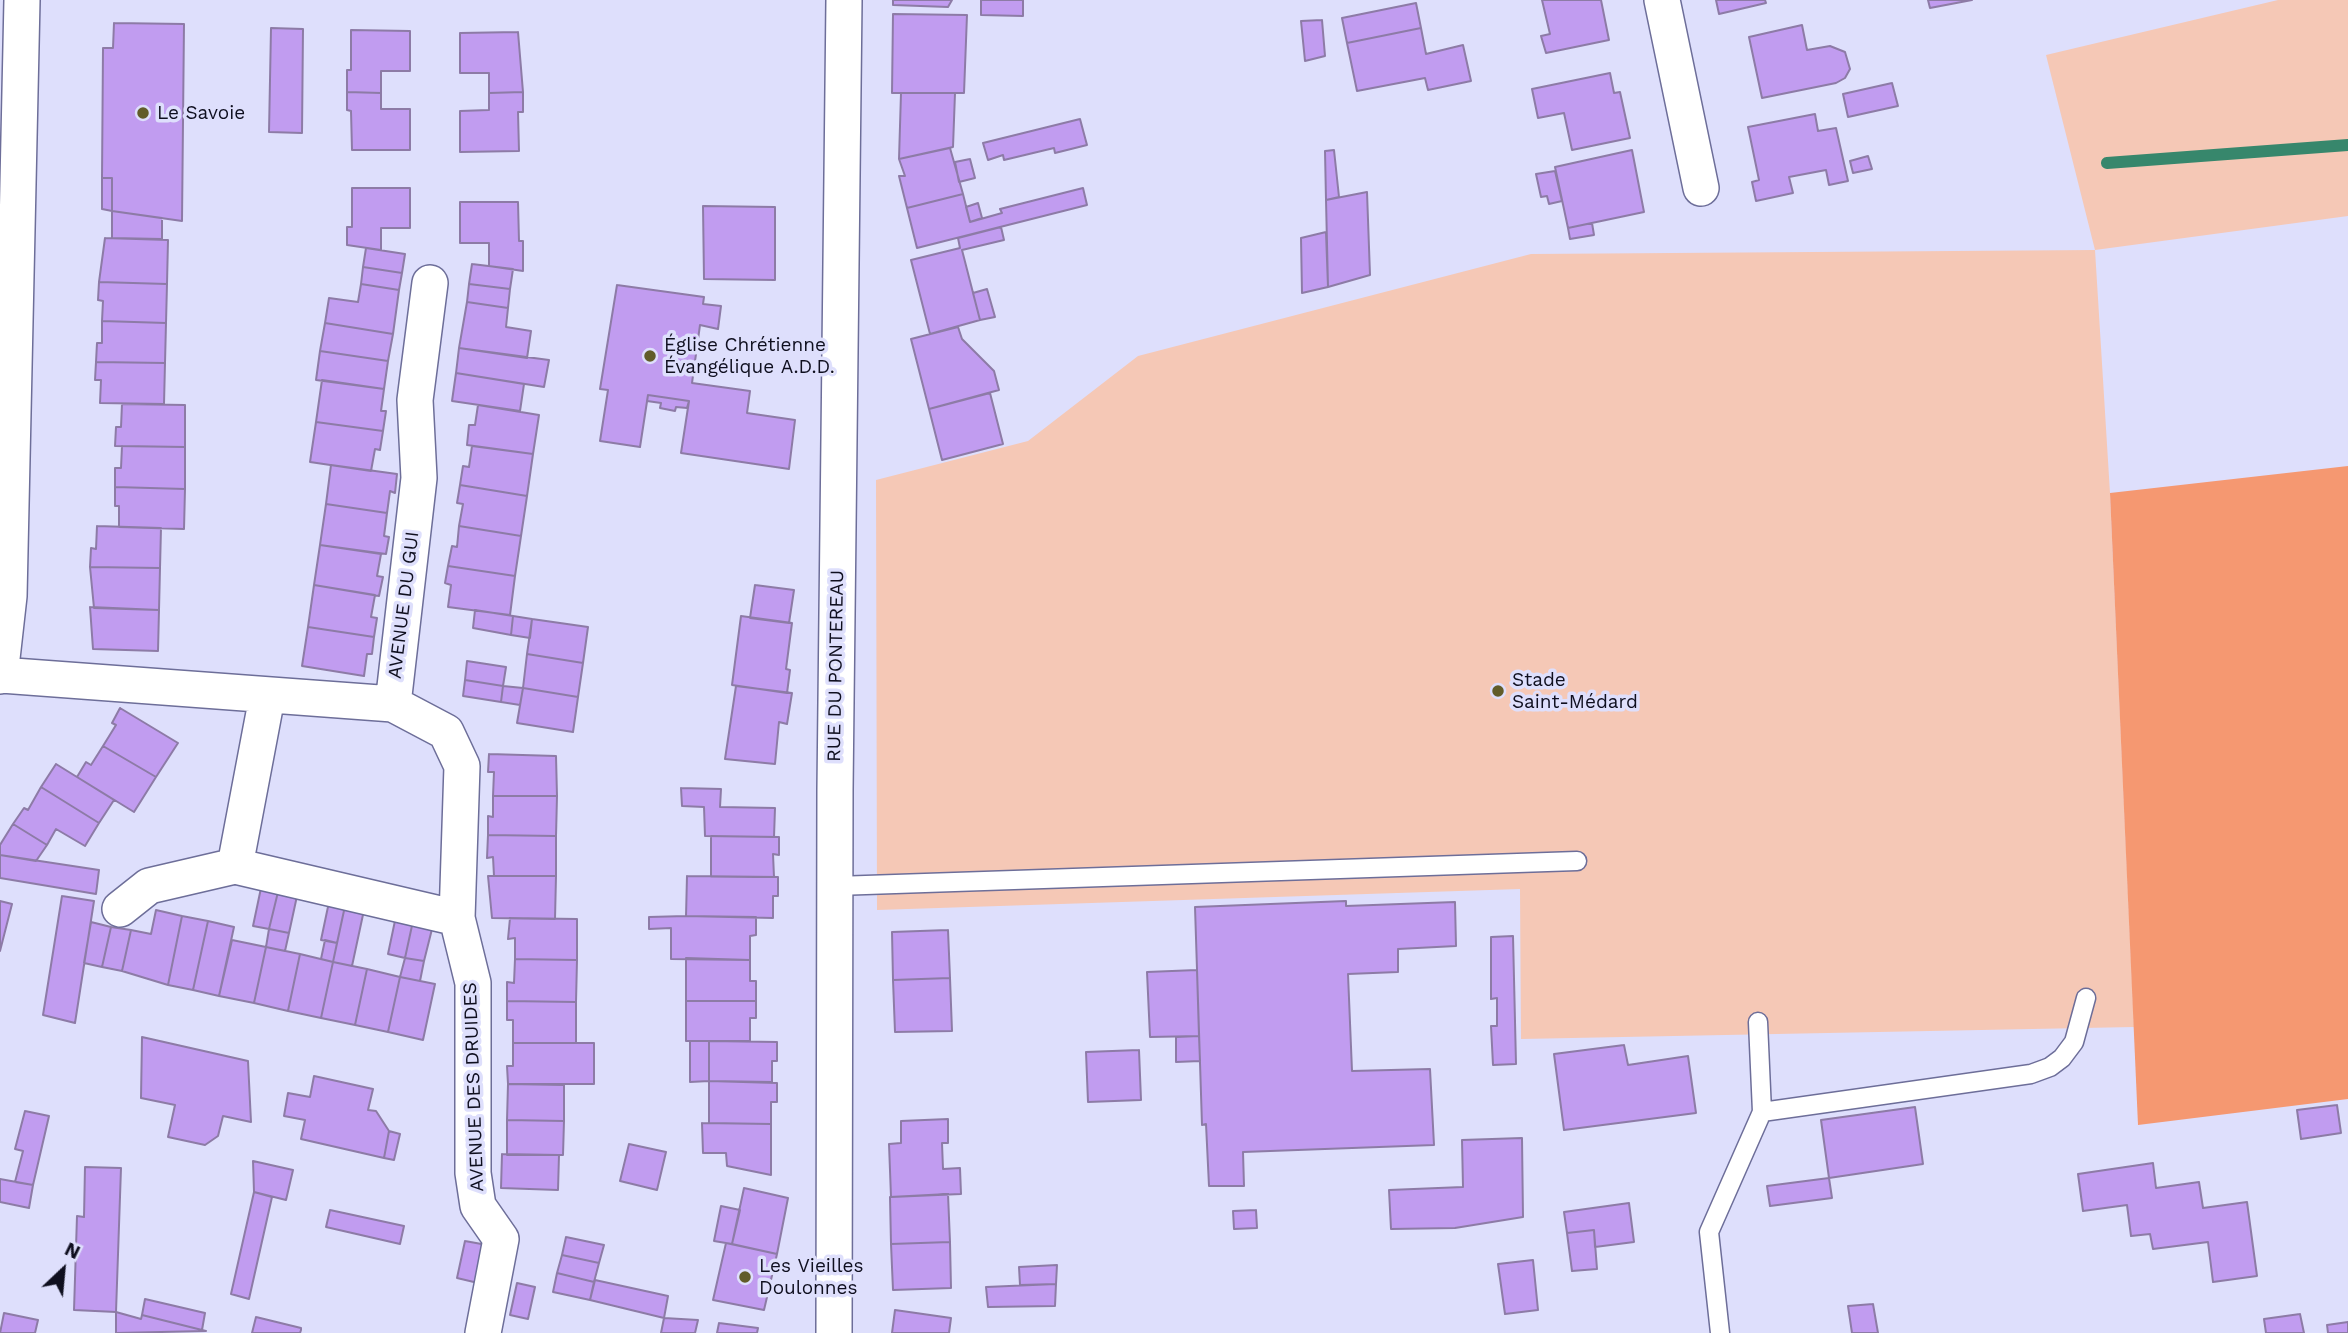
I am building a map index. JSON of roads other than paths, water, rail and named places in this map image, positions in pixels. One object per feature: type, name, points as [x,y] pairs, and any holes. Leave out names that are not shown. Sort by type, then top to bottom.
[{"type":"street","points":[[0,675],[9,596],[22,0]]},
{"type":"street","name":"RUE DU PONTEREAU","points":[[834,1333],[844,0]]},
{"type":"street","points":[[1662,0],[1701,188]]},
{"type":"street","name":"AVENUE DU GUI","points":[[0,675],[267,697],[393,704],[419,478],[415,400],[430,283]]},
{"type":"street","points":[[235,866],[267,697]]},
{"type":"street","name":"AVENUE DES DRUIDES","points":[[393,704],[446,732],[463,766],[457,918],[473,983],[474,1173],[478,1206],[501,1239],[483,1333]]},
{"type":"street","points":[[120,909],[149,886],[235,866],[457,918]]},
{"type":"lane","points":[[836,886],[1577,861]]},
{"type":"lane","points":[[1762,1112],[2040,1070],[2062,1058],[2074,1042],[2086,998]]},
{"type":"lane","points":[[1720,1333],[1709,1232],[1762,1112],[1758,1022]]},
{"type":"waterway","points":[[2107,163],[2348,145]]},
{"type":"place","name":"Le Savoie","points":[[143,113]]},
{"type":"place","name":"Église Chrétienne Évangélique A.D.D.","points":[[650,356]]},
{"type":"place","name":"Stade Saint-Médard","points":[[1498,691]]},
{"type":"place","name":"Les Vieilles Doulonnes","points":[[745,1277]]}]
